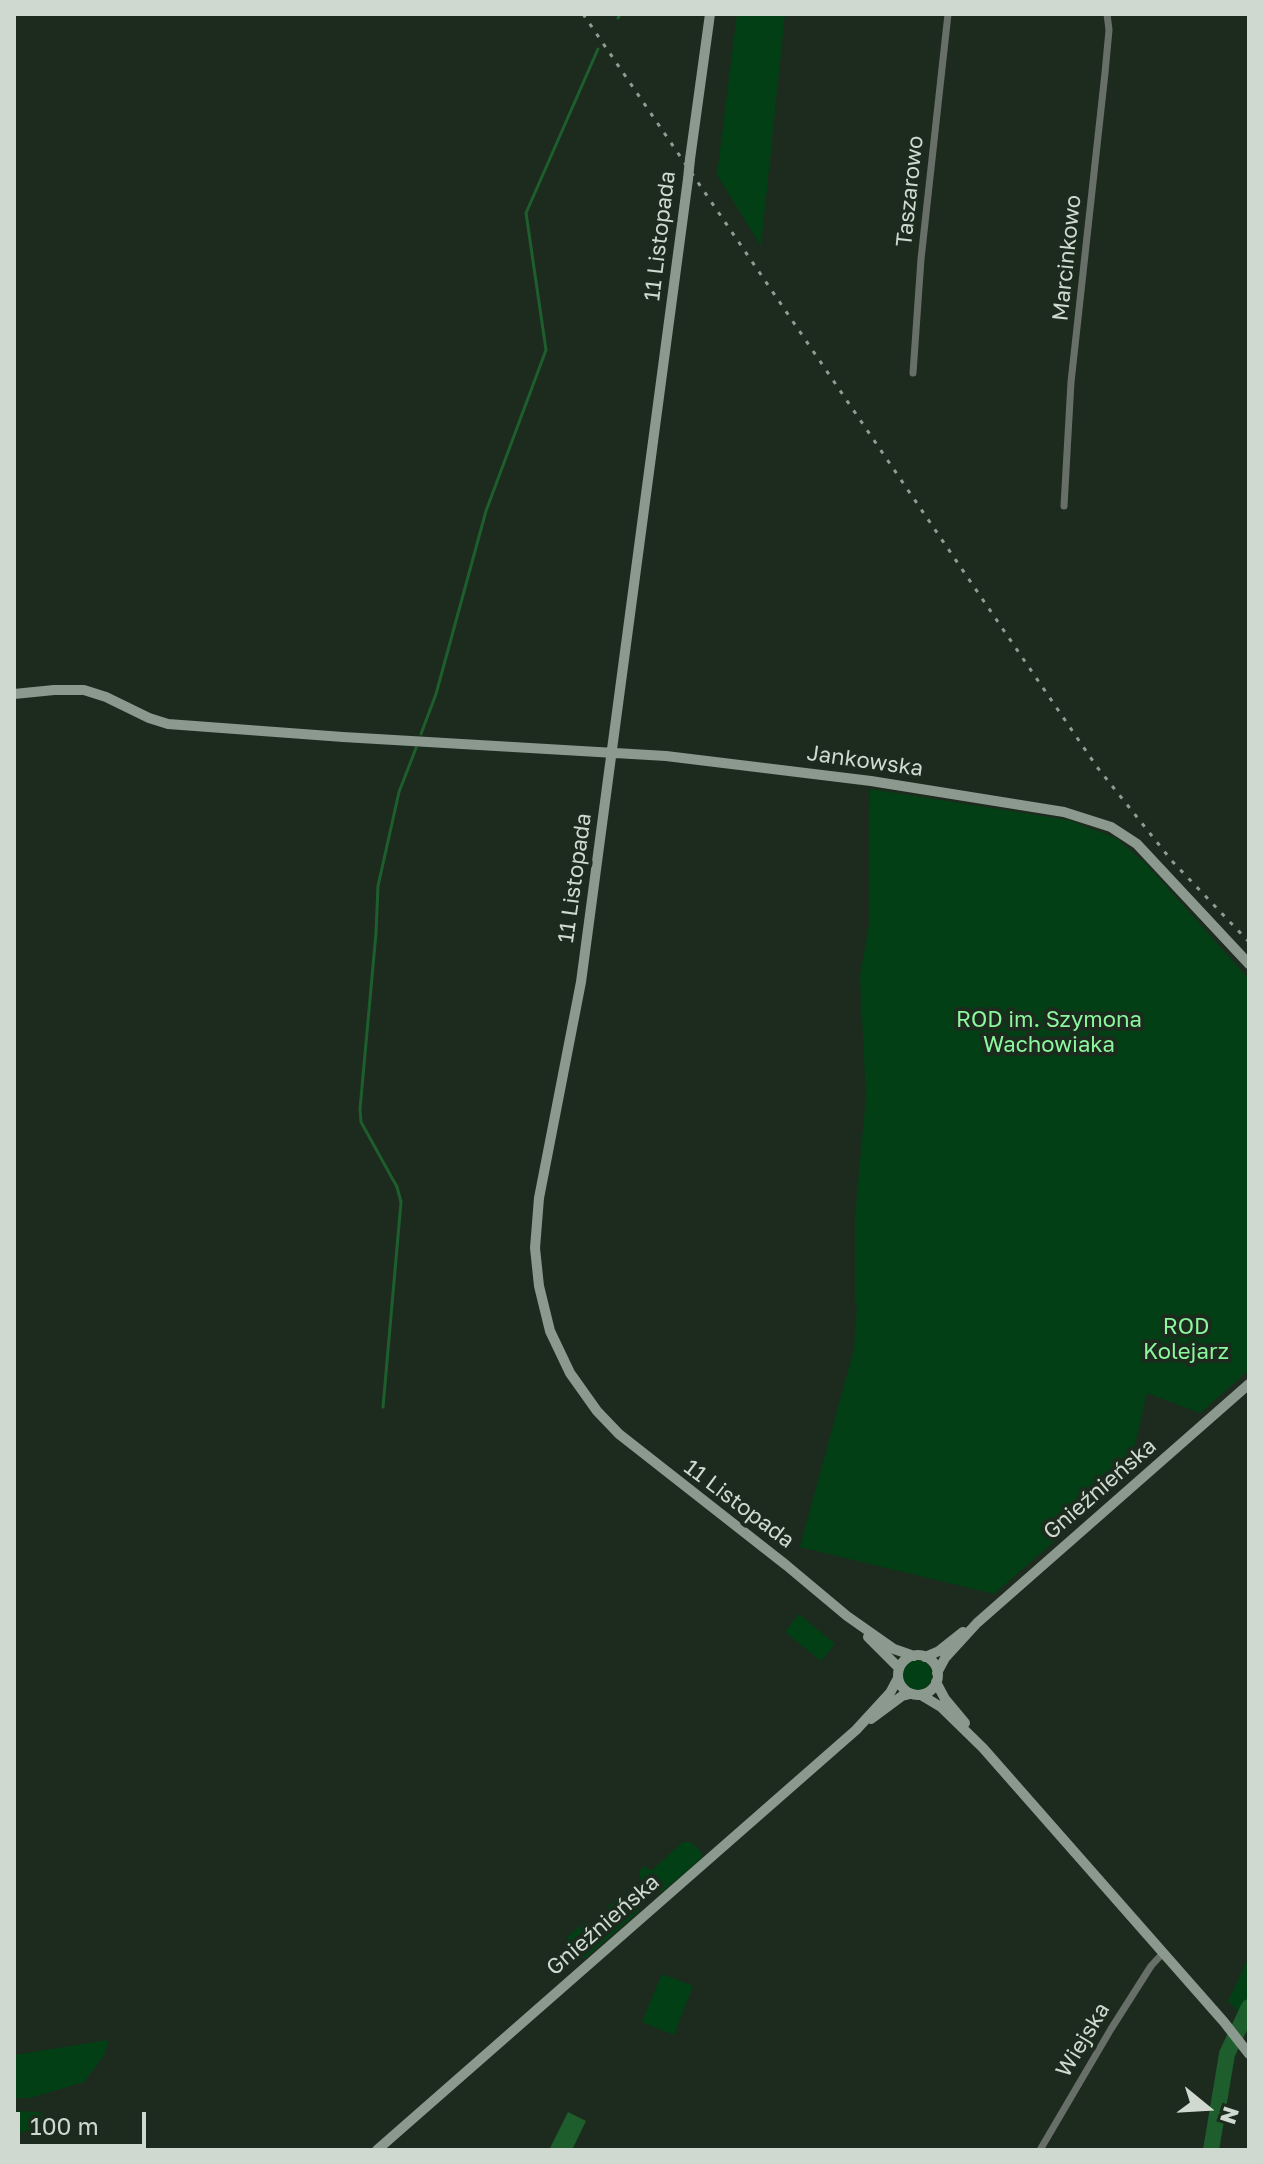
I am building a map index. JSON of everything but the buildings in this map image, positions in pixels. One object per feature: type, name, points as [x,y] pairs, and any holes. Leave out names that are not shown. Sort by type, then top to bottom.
[{"type":"main road","name":"11 Listopada","points":[[710,14],[581,982],[537,1216],[536,1260],[546,1316],[556,1345],[578,1386],[619,1434],[847,1616],[894,1649],[920,1656]]},
{"type":"main road","name":"Jankowska","points":[[14,694],[84,690],[168,724],[682,758],[871,781],[1041,808],[1097,821],[1137,844],[1249,964]]},
{"type":"main road","name":"Gnieźnieńska","points":[[920,1656],[939,1651],[977,1623],[1249,1384]]},
{"type":"main road","name":"11 Listopada","points":[[847,1616],[899,1673]]},
{"type":"main road","name":"Gnieźnieńska","points":[[937,1677],[945,1658],[977,1623]]},
{"type":"main road","points":[[983,1748],[941,1707],[902,1687],[899,1673],[905,1660],[920,1656],[933,1663],[945,1699],[983,1748],[1246,2050]]},
{"type":"main road","name":"Gnieźnieńska","points":[[856,1730],[890,1693],[899,1673]]},
{"type":"main road","points":[[915,1694],[930,1691],[937,1677]]},
{"type":"main road","name":"Gnieźnieńska","points":[[377,2150],[856,1730],[902,1696],[915,1694]]},
{"type":"street","name":"Taszarowo","points":[[913,373],[921,259],[948,14]]},
{"type":"street","name":"Marcinkowo","points":[[1064,506],[1071,382],[1108,45],[1107,14]]},
{"type":"street","name":"Wiejska","points":[[1040,2150],[1111,2029],[1151,1966],[1163,1953]]},
{"type":"green space","points":[[737,14],[785,14],[761,246],[717,175]]},
{"type":"green space","name":"ROD im. Szymona Wachowiaka","points":[[870,789],[1068,820],[1116,838],[1147,865],[1249,979],[1249,1370],[1200,1413],[1147,1393],[1127,1478],[994,1594],[800,1547],[854,1349],[857,1305],[855,1217],[866,1096],[860,977],[869,925]]},
{"type":"green space","points":[[799,1614],[835,1644],[821,1661],[785,1632]]},
{"type":"green space","points":[[917,1660],[927,1665],[932,1675],[927,1685],[917,1690],[907,1685],[902,1675],[907,1665]]},
{"type":"green space","points":[[683,1842],[691,1842],[701,1852],[702,1858],[663,1891],[650,1892],[642,1886],[639,1871],[645,1866],[651,1871]]},
{"type":"green space","points":[[632,1892],[637,1895],[641,1905],[637,1913],[587,1957],[580,1959],[568,1954],[565,1947],[568,1936],[585,1922],[594,1929],[611,1915],[606,1908]]},
{"type":"green space","points":[[1249,1957],[1249,2022],[1228,2001]]},
{"type":"green space","points":[[662,1974],[693,1986],[674,2035],[642,2022]]},
{"type":"green space","points":[[108,2040],[105,2054],[84,2082],[30,2098],[14,2098],[14,2055]]},
{"type":"green space","points":[[14,2111],[41,2112],[45,2125],[14,2135]]},
{"type":"shaded area","points":[[568,2112],[586,2121],[572,2150],[550,2148]]},
{"type":"waterway","points":[[618,18],[620,14]]},
{"type":"waterway","points":[[421,734],[436,694],[486,511],[546,350],[526,213],[598,49]]},
{"type":"waterway","points":[[383,1407],[401,1202],[397,1187],[361,1122],[360,1109],[378,886],[399,792],[416,748]]},
{"type":"waterway","points":[[1211,2150],[1227,2054],[1249,2007]]},
{"type":"railway","points":[[583,14],[1097,767],[1172,861],[1249,942]]},
{"type":"park label","name":"ROD Kolejarz","points":[[1186,1340]]}]
